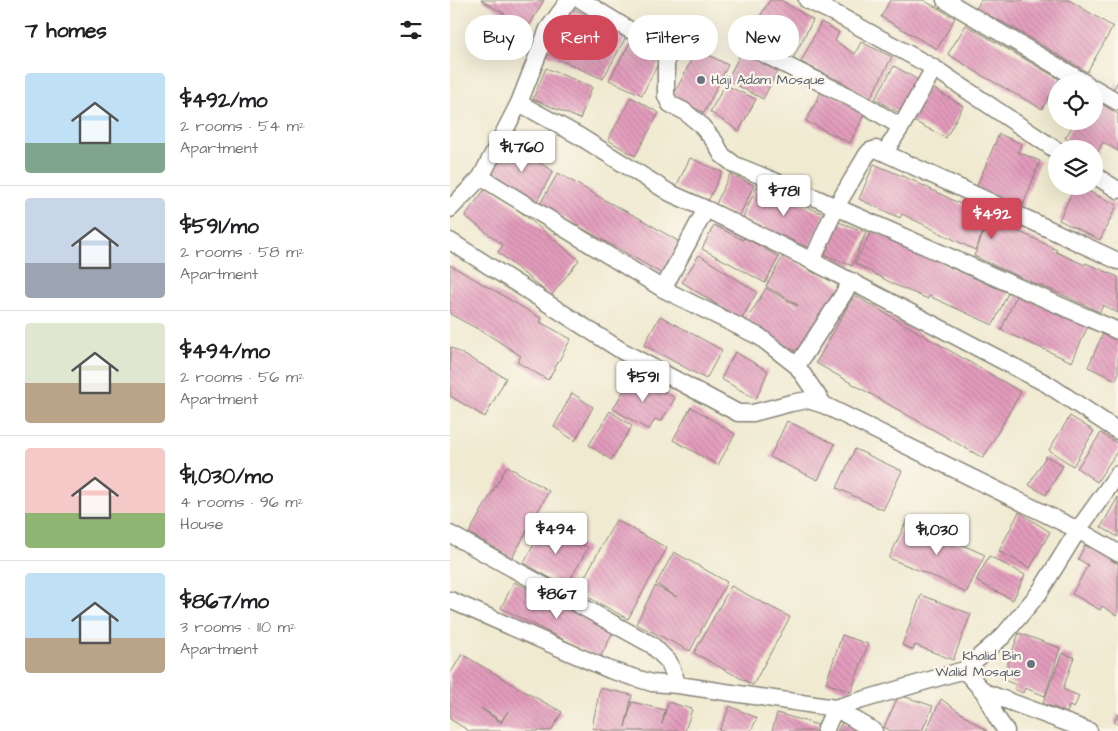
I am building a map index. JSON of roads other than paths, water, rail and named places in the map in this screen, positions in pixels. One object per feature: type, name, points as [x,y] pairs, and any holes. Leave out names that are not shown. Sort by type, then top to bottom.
[{"type":"street","points":[[450,209],[481,177],[519,103],[548,29],[569,0]]},
{"type":"street","points":[[581,0],[659,48],[666,58],[666,96],[670,104],[700,124],[716,142],[722,155],[735,165],[816,198],[1118,331]]},
{"type":"street","points":[[807,0],[934,68],[1048,145]]},
{"type":"street","points":[[945,0],[973,7],[1074,75]]},
{"type":"street","points":[[776,60],[865,105],[902,127]]},
{"type":"street","points":[[885,152],[902,127],[934,68]]},
{"type":"street","points":[[1103,93],[1118,102]]},
{"type":"street","points":[[519,103],[579,136],[670,193],[852,281],[1047,384],[1118,430]]},
{"type":"street","points":[[812,261],[836,207],[870,151],[876,149],[1118,261]]},
{"type":"street","points":[[481,177],[663,289],[760,338],[797,366],[824,405]]},
{"type":"street","points":[[1103,181],[1118,190]]},
{"type":"street","points":[[663,289],[706,209]]},
{"type":"street","points":[[450,241],[622,351],[738,413],[753,413],[808,400],[824,405],[1078,530],[1118,553]]},
{"type":"street","points":[[797,366],[852,281]]},
{"type":"street","points":[[835,708],[964,670],[1003,636],[1039,593],[1078,530],[1118,474]]},
{"type":"street","points":[[450,534],[652,645],[669,662],[678,685]]},
{"type":"street","points":[[450,600],[610,670],[652,683],[678,685],[835,708],[874,731]]},
{"type":"street","points":[[964,670],[984,692],[1006,731]]},
{"type":"street","points":[[984,692],[1090,731]]},
{"type":"street","points":[[825,731],[835,708]]},
{"type":"place","name":"Haji Adam Mosque","points":[[701,80]]},
{"type":"place","name":"Khalid Bin Walid Mosque","points":[[1031,664]]}]
